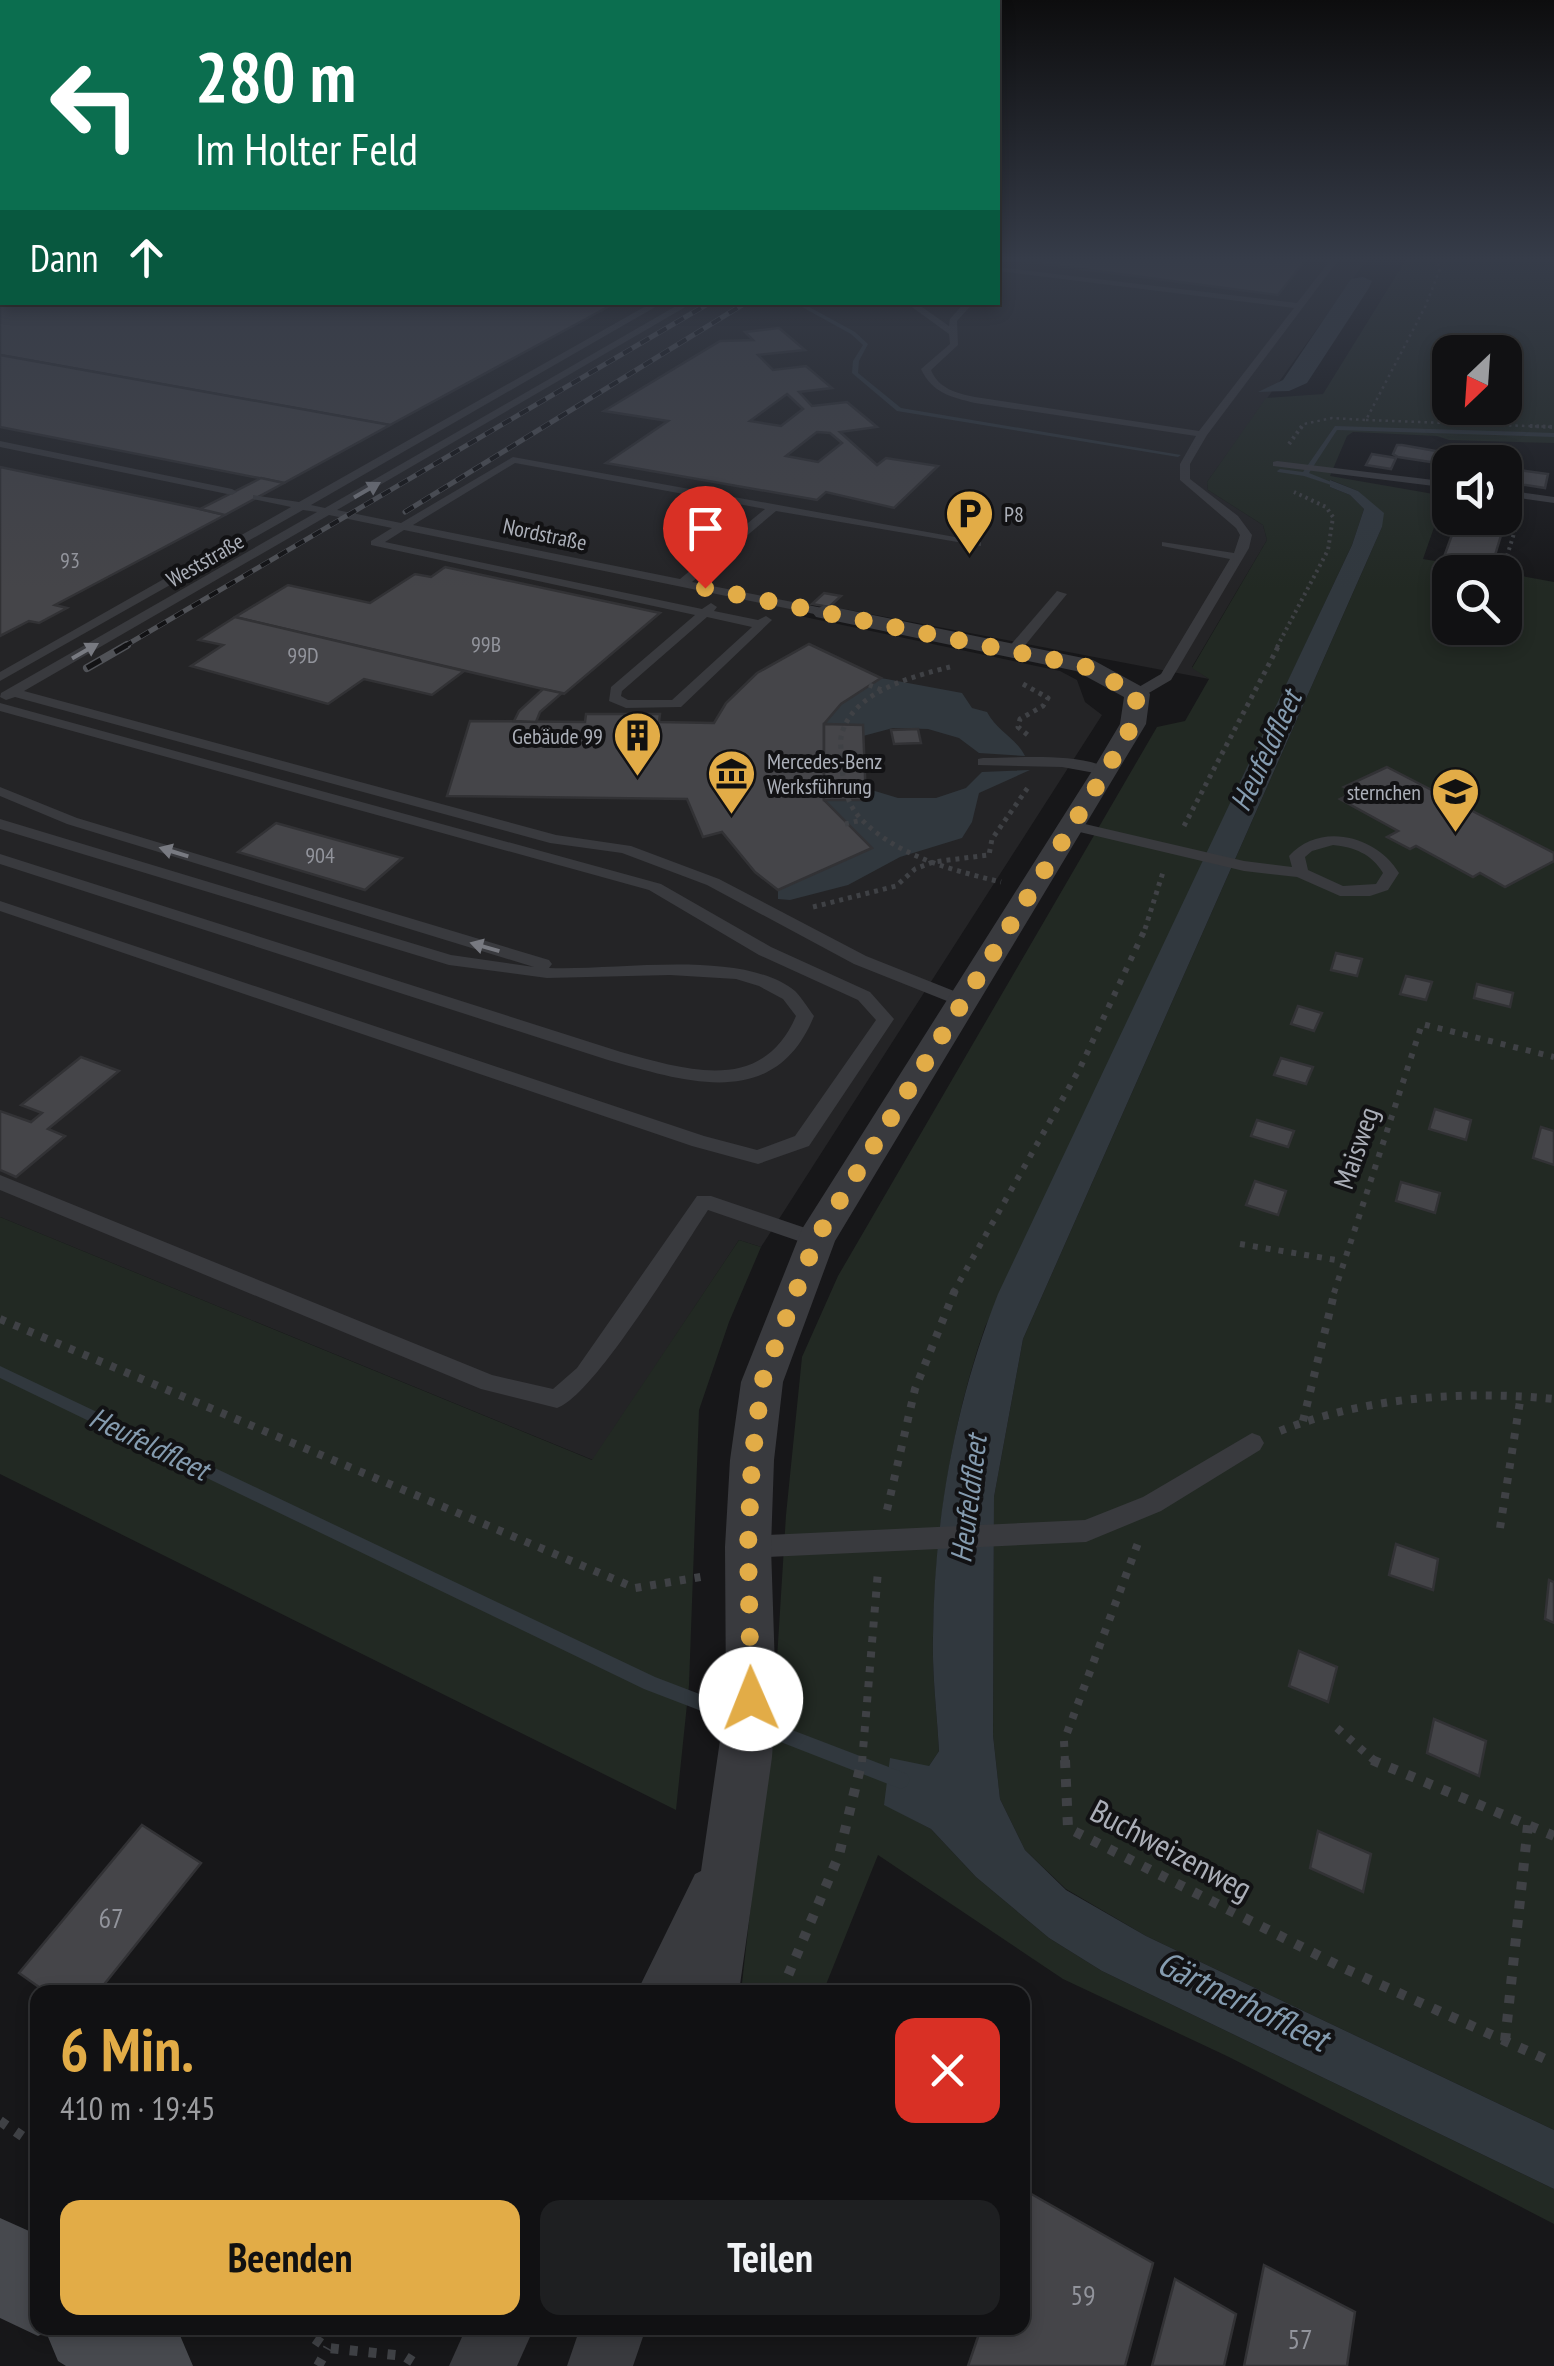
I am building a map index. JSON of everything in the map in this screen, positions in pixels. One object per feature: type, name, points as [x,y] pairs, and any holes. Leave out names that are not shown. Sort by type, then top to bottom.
[{"type":"main road","points":[[0,2263],[30,2284]]},
{"type":"main road","points":[[101,2335],[146,2366]]},
{"type":"street","points":[[711,1985],[734,1850],[751,1699],[748,1546],[752,1460],[762,1382],[816,1239],[1106,771],[1133,724],[1137,694],[1084,666],[824,612]]},
{"type":"street","points":[[669,1985],[734,1850]]},
{"type":"street","points":[[482,2366],[498,2335]]},
{"type":"street","points":[[600,2366],[611,2335]]},
{"type":"lane","name":"Weststraße","points":[[0,677],[544,368]]},
{"type":"lane","name":"Weststraße","points":[[4,700],[577,368]]},
{"type":"lane","points":[[927,368],[928,380],[949,394],[1202,434]]},
{"type":"lane","points":[[1137,694],[1166,677],[1238,557],[1244,530],[1185,480],[1185,464],[1202,434],[1252,368]]},
{"type":"lane","points":[[0,444],[232,492]]},
{"type":"lane","points":[[401,449],[429,454]]},
{"type":"lane","points":[[762,625],[376,543],[512,460],[977,544]]},
{"type":"lane","points":[[1280,464],[1432,483]]},
{"type":"lane","points":[[1522,495],[1554,500]]},
{"type":"lane","name":"Nordstraße","points":[[256,498],[824,612]]},
{"type":"lane","points":[[683,583],[774,507]]},
{"type":"lane","points":[[1166,544],[1238,557]]},
{"type":"lane","points":[[728,593],[616,690],[614,698],[626,704],[676,704],[783,604]]},
{"type":"lane","points":[[1013,650],[1061,594]]},
{"type":"lane","points":[[0,906],[699,1141],[758,1157],[802,1141],[885,1018],[864,996],[764,951],[654,887],[4,700]]},
{"type":"lane","points":[[4,700],[554,840],[626,849],[713,882],[860,960],[964,1001]]},
{"type":"lane","points":[[983,762],[1062,763],[1106,771]]},
{"type":"lane","points":[[0,792],[91,827],[579,974]]},
{"type":"lane","points":[[0,824],[432,956],[506,970],[579,974],[738,973],[782,988],[798,1000],[805,1016],[794,1045],[774,1064],[746,1075],[703,1077],[581,1044],[0,859]]},
{"type":"lane","points":[[1072,826],[1244,866],[1302,873],[1324,887],[1356,893],[1382,887],[1391,873],[1388,865],[1368,850],[1339,842],[1312,844],[1302,850],[1297,856],[1302,873]]},
{"type":"lane","points":[[0,1182],[489,1383],[557,1399],[585,1374],[704,1202],[816,1239]]},
{"type":"lane","points":[[748,1546],[1086,1531],[1152,1504],[1252,1444]]},
{"type":"path","points":[[1366,420],[1393,368]]},
{"type":"path","points":[[1186,823],[1328,550],[1333,517],[1326,507],[1266,478],[1280,464],[1304,424],[1332,418],[1554,428]]},
{"type":"path","points":[[779,919],[813,906],[868,896],[896,886],[915,869],[932,862],[988,855],[992,839],[1024,790],[1062,763],[1065,752],[1018,727],[1020,719],[1043,706],[1048,698],[997,668],[995,661],[1013,650]]},
{"type":"path","points":[[958,666],[926,673],[883,691],[858,709],[842,732],[842,784],[862,820],[918,857],[1032,890]]},
{"type":"path","points":[[868,686],[883,691]]},
{"type":"path","points":[[824,761],[842,762]]},
{"type":"path","points":[[845,824],[862,820]]},
{"type":"path","points":[[783,1985],[836,1868],[853,1807],[866,1739],[880,1542],[915,1389],[952,1295],[1080,1068],[1152,913]]},
{"type":"path","name":"Maisweg","points":[[1303,1421],[1342,1262],[1422,1024],[1554,1058]]},
{"type":"path","points":[[1240,1244],[1342,1262]]},
{"type":"path","points":[[0,1319],[635,1588],[701,1579],[748,1546]]},
{"type":"path","points":[[1500,1528],[1521,1395]]},
{"type":"path","points":[[1252,1444],[1303,1421],[1406,1398],[1521,1395],[1554,1399]]},
{"type":"path","name":"Buchweizenweg","points":[[1152,1504],[1064,1741],[1068,1828],[1339,1966],[1554,2064]]},
{"type":"path","points":[[1337,1728],[1374,1761],[1554,1836]]},
{"type":"path","points":[[1505,2041],[1528,1825]]},
{"type":"path","points":[[0,2120],[30,2141]]},
{"type":"path","points":[[309,2335],[328,2348],[404,2356],[420,2366]]},
{"type":"path","points":[[318,2366],[328,2348]]},
{"type":"shaded area","points":[[0,368],[1289,368],[1207,482],[1208,490],[1263,525],[1267,540],[1192,667],[1209,679],[813,603],[800,616],[1060,671],[1077,680],[1085,702],[1102,715],[761,1247],[739,1240],[593,1460],[0,1217]]},
{"type":"shaded area","points":[[1339,368],[1432,368],[1432,425],[1522,425],[1522,368],[1554,368],[1554,443],[1353,432],[1347,436],[1330,476],[1432,494],[1432,533],[1423,559],[1432,560],[1432,645],[1522,645],[1522,576],[1554,582],[1554,2130],[1146,1936],[1066,1889],[1025,1850],[1000,1799],[993,1735],[994,1497],[1023,1339],[1382,527],[1358,491],[1331,480],[1330,487],[1350,495],[1364,509],[1352,545],[985,1327],[954,1440],[941,1518],[933,1636],[939,1751],[929,1766],[884,1804],[931,1829],[976,1877],[1049,1938],[1102,1971],[1554,2189],[1554,2224],[1229,2057],[1063,1979],[878,1855],[826,1985],[742,1985],[775,1691],[786,1515],[802,1357],[838,1276],[1157,727],[1185,721],[1209,679],[1192,668],[1267,540],[1263,525],[1208,490],[1207,482],[1266,398],[1323,394]]},
{"type":"shaded area","points":[[0,1217],[592,1460],[739,1240],[761,1247],[729,1322],[699,1410],[689,1685],[676,1810],[0,1474]]},
{"type":"water","points":[[1291,368],[1317,368],[1307,383],[1289,391],[1258,392],[1283,380]]},
{"type":"water","name":"Gärtnerhoffleet","points":[[1330,480],[1358,491],[1384,513],[1382,527],[1023,1339],[994,1497],[993,1735],[1000,1799],[1025,1850],[1066,1890],[1146,1936],[1554,2130],[1554,2189],[1102,1971],[1049,1938],[976,1877],[931,1829],[884,1805],[890,1758],[929,1766],[939,1751],[933,1651],[938,1549],[959,1419],[983,1335],[998,1294],[1352,545],[1364,509],[1350,495],[1330,487]]},
{"type":"water","points":[[881,678],[962,693],[972,708],[987,712],[1025,756],[979,753],[959,738],[928,729],[893,728],[863,736],[824,724],[841,704]]},
{"type":"water","points":[[1030,770],[979,793],[972,822],[962,838],[900,857],[848,885],[790,900],[778,899],[778,890],[871,848],[824,800],[865,788],[898,798],[936,798],[966,788],[982,772]]},
{"type":"building","points":[[0,368],[75,368],[390,425],[284,483],[0,427]]},
{"type":"building","points":[[75,368],[494,368],[390,425]]},
{"type":"building","points":[[675,368],[809,368],[832,388],[799,392],[812,406],[847,402],[877,427],[840,432],[877,465],[886,458],[938,466],[894,508],[826,492],[817,500],[606,463],[668,421],[604,411]],"holes":[[[787,394],[803,409],[781,426],[750,421]],[[817,432],[830,433],[842,443],[818,462],[786,456]]]},
{"type":"building","points":[[1397,445],[1432,450],[1432,462],[1398,457],[1393,454]]},
{"type":"building","points":[[1372,454],[1396,458],[1391,469],[1366,465]]},
{"type":"building","points":[[0,467],[225,515],[55,605],[67,608],[39,623],[29,621],[0,636]]},
{"type":"building","points":[[1522,470],[1548,474],[1545,488],[1522,485]]},
{"type":"building","points":[[261,478],[284,483],[225,515],[200,509]]},
{"type":"building","points":[[1452,535],[1501,535],[1495,555],[1445,555]]},
{"type":"building","points":[[445,567],[660,613],[564,694],[235,617],[288,585],[370,603],[415,574],[431,577]]},
{"type":"building","points":[[824,593],[841,596],[829,607],[812,604]]},
{"type":"building","points":[[235,617],[464,671],[432,695],[364,679],[328,704],[191,666],[223,645],[199,640]]},
{"type":"building","name":"Gebäude 99","points":[[809,644],[881,678],[841,704],[824,724],[824,800],[872,848],[778,890],[755,872],[722,832],[703,837],[687,799],[447,796],[470,721],[585,722],[586,714],[660,714],[659,722],[714,723],[726,703],[757,673]]},
{"type":"building","points":[[543,689],[562,693],[540,712],[536,722],[514,721],[519,711]]},
{"type":"building","points":[[824,724],[863,725],[866,800],[824,800]]},
{"type":"building","points":[[918,729],[921,743],[894,744],[891,730]]},
{"type":"building","points":[[1387,767],[1554,853],[1554,861],[1505,887],[1480,873],[1473,877],[1416,846],[1410,849],[1387,837],[1398,831],[1340,799],[1355,792],[1344,787]]},
{"type":"building","points":[[276,823],[402,858],[365,890],[238,852]]},
{"type":"building","points":[[1336,953],[1362,959],[1357,976],[1331,970]]},
{"type":"building","points":[[1406,976],[1432,982],[1426,1000],[1400,994]]},
{"type":"building","points":[[1477,984],[1513,993],[1510,1007],[1474,998]]},
{"type":"building","points":[[1298,1006],[1322,1013],[1314,1031],[1291,1024]]},
{"type":"building","points":[[81,1057],[119,1071],[48,1129],[65,1136],[16,1177],[0,1170],[0,1111],[31,1122],[42,1113],[21,1105]]},
{"type":"building","points":[[1281,1058],[1313,1067],[1306,1084],[1274,1075]]},
{"type":"building","points":[[1435,1109],[1471,1120],[1466,1140],[1429,1129]]},
{"type":"building","points":[[1257,1120],[1294,1131],[1288,1147],[1251,1136]]},
{"type":"building","points":[[1541,1127],[1554,1131],[1554,1165],[1533,1158]]},
{"type":"building","points":[[1255,1181],[1286,1191],[1278,1215],[1246,1205]]},
{"type":"building","points":[[1401,1182],[1440,1193],[1435,1213],[1396,1201]]},
{"type":"building","points":[[1396,1544],[1438,1559],[1433,1590],[1389,1575]]},
{"type":"building","points":[[1549,1580],[1554,1582],[1554,1623],[1545,1619]]},
{"type":"building","points":[[1299,1651],[1337,1667],[1328,1702],[1289,1686]]},
{"type":"building","points":[[1434,1719],[1486,1741],[1479,1776],[1427,1753]]},
{"type":"building","points":[[142,1825],[201,1863],[104,1985],[36,1985],[19,1973]]},
{"type":"building","points":[[1318,1831],[1371,1854],[1363,1892],[1310,1868]]},
{"type":"building","points":[[1030,2193],[1153,2263],[1125,2366],[968,2366],[979,2335],[1030,2335]]},
{"type":"building","points":[[1264,2265],[1355,2312],[1347,2366],[1244,2366]]},
{"type":"building","points":[[1175,2279],[1236,2314],[1224,2366],[1152,2366]]},
{"type":"waterway","points":[[855,368],[855,373],[899,410],[1178,455]]},
{"type":"waterway","name":"Heufeldfleet","points":[[1305,474],[1335,428],[1554,435]]},
{"type":"waterway","points":[[1280,471],[1305,474]]},
{"type":"waterway","name":"Heufeldfleet","points":[[1305,474],[1344,489]]},
{"type":"waterway","name":"Heufeldfleet","points":[[0,1372],[650,1683],[738,1717]]},
{"type":"waterway","name":"Heufeldfleet","points":[[761,1726],[901,1780]]},
{"type":"railway","points":[[123,647],[598,368]]},
{"type":"railway","points":[[405,512],[639,368]]},
{"type":"railway","points":[[87,668],[127,645]]},
{"type":"place","name":"P8","points":[[969,556]]},
{"type":"place","name":"Gebäude 99","points":[[638,778]]},
{"type":"place","name":"Mercedes-Benz Werksführung","points":[[732,816]]},
{"type":"place","name":"sternchen","points":[[1456,834]]},
{"type":"route","points":[[705,588],[1084,666],[1137,694],[1133,724],[1106,771],[816,1239],[762,1382],[752,1460],[748,1546],[751,1699]]}]
